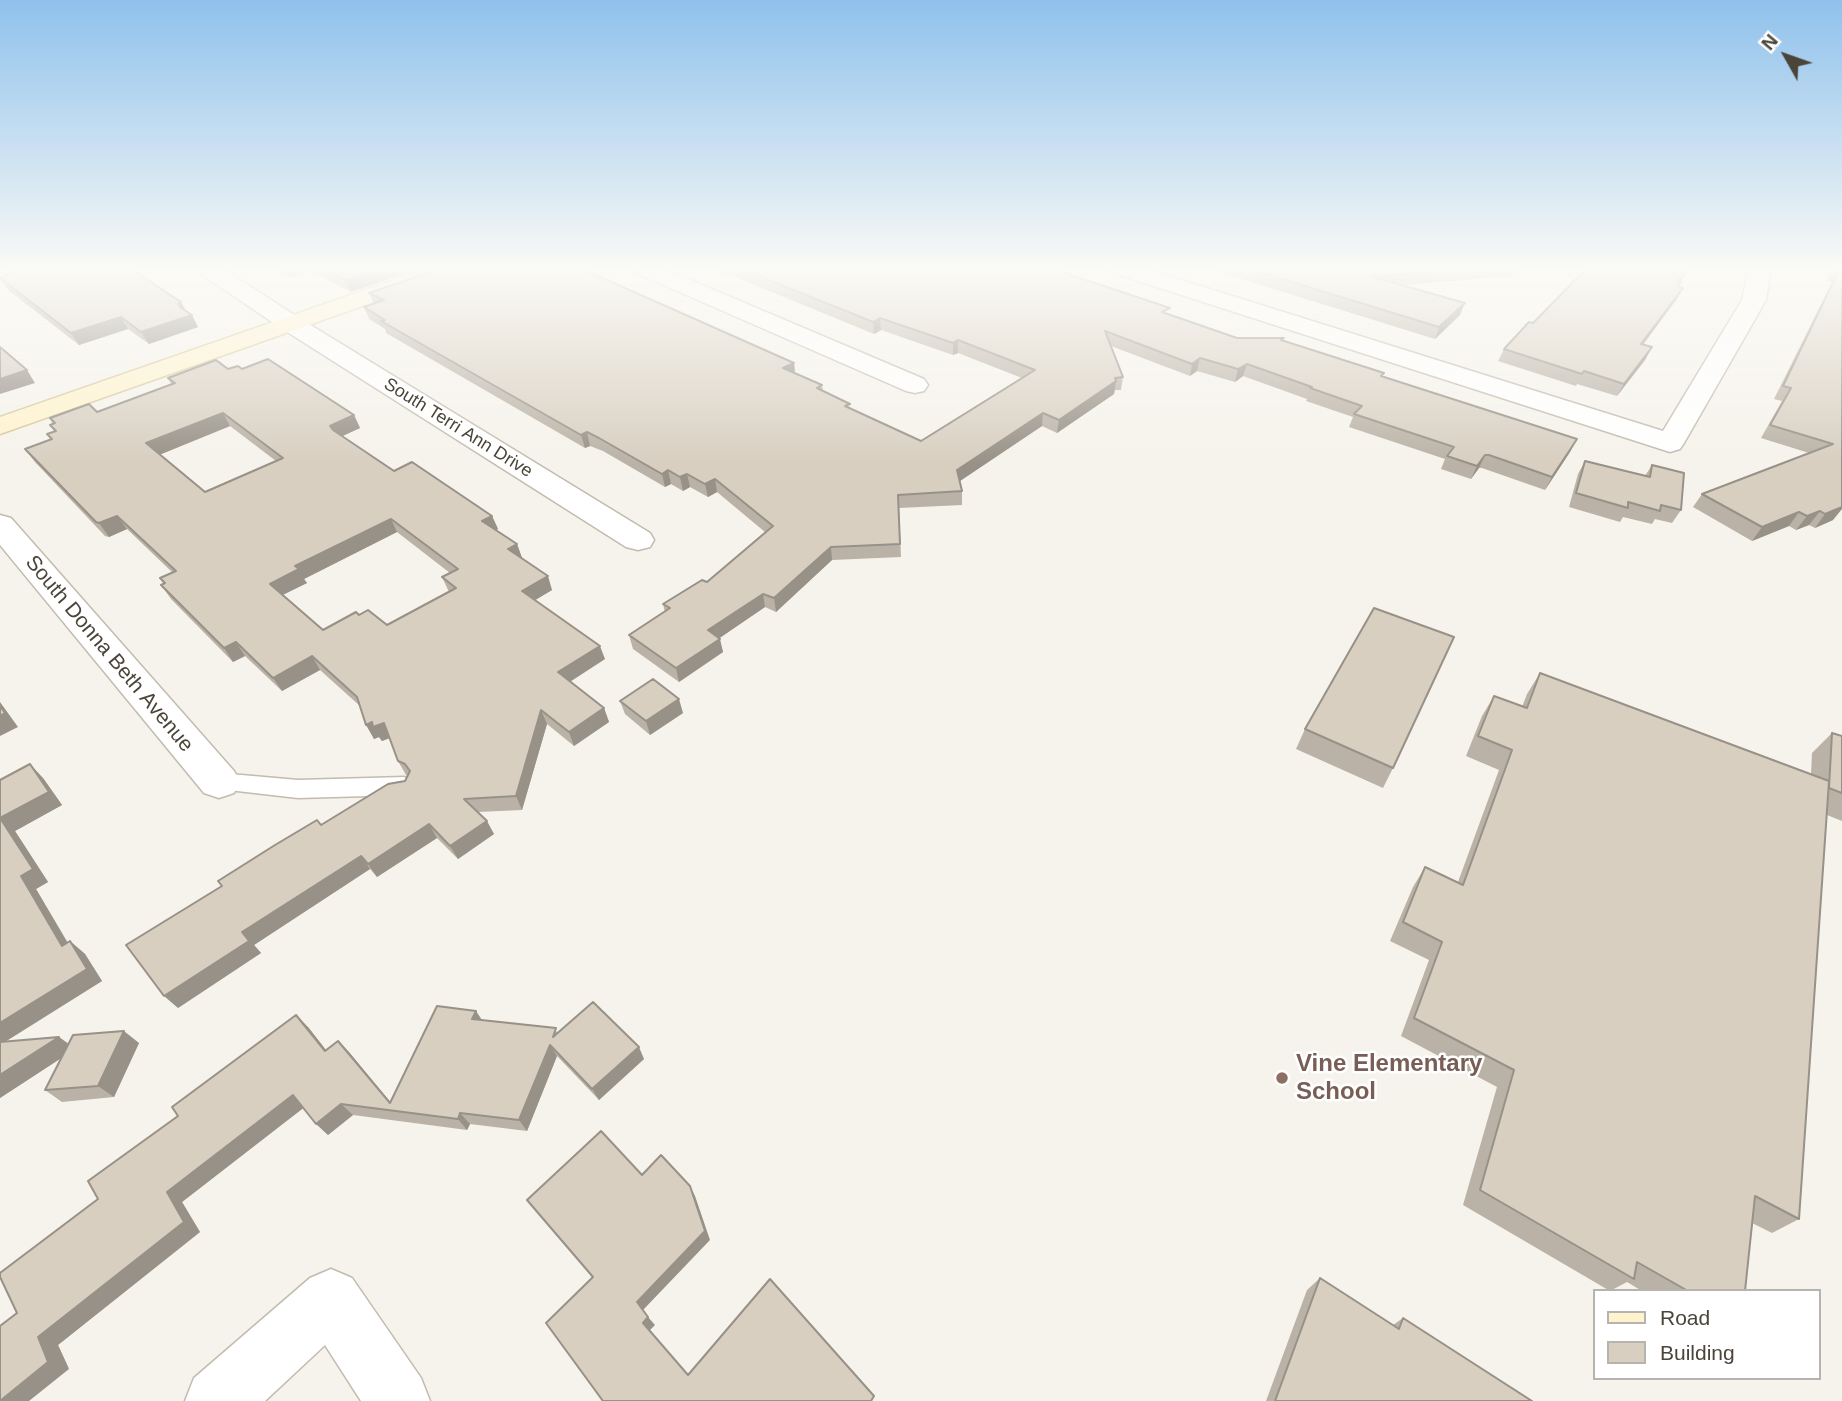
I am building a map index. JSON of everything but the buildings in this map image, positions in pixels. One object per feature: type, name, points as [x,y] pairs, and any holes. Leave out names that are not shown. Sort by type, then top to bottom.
[{"type":"main road","points":[[0,426],[261,333]]},
{"type":"street","name":"South Terri Ann Drive","points":[[307,333],[638,540]]},
{"type":"street","points":[[795,333],[915,385]]},
{"type":"street","points":[[1326,333],[1670,443],[1734,333]]},
{"type":"street","name":"South Donna Beth Avenue","points":[[0,525],[219,782]]},
{"type":"street","points":[[216,1401],[331,1299],[398,1401]]},
{"type":"lane","points":[[219,782],[298,789],[404,786]]},
{"type":"place","name":"Vine Elementary School","points":[[1282,1078]]}]
